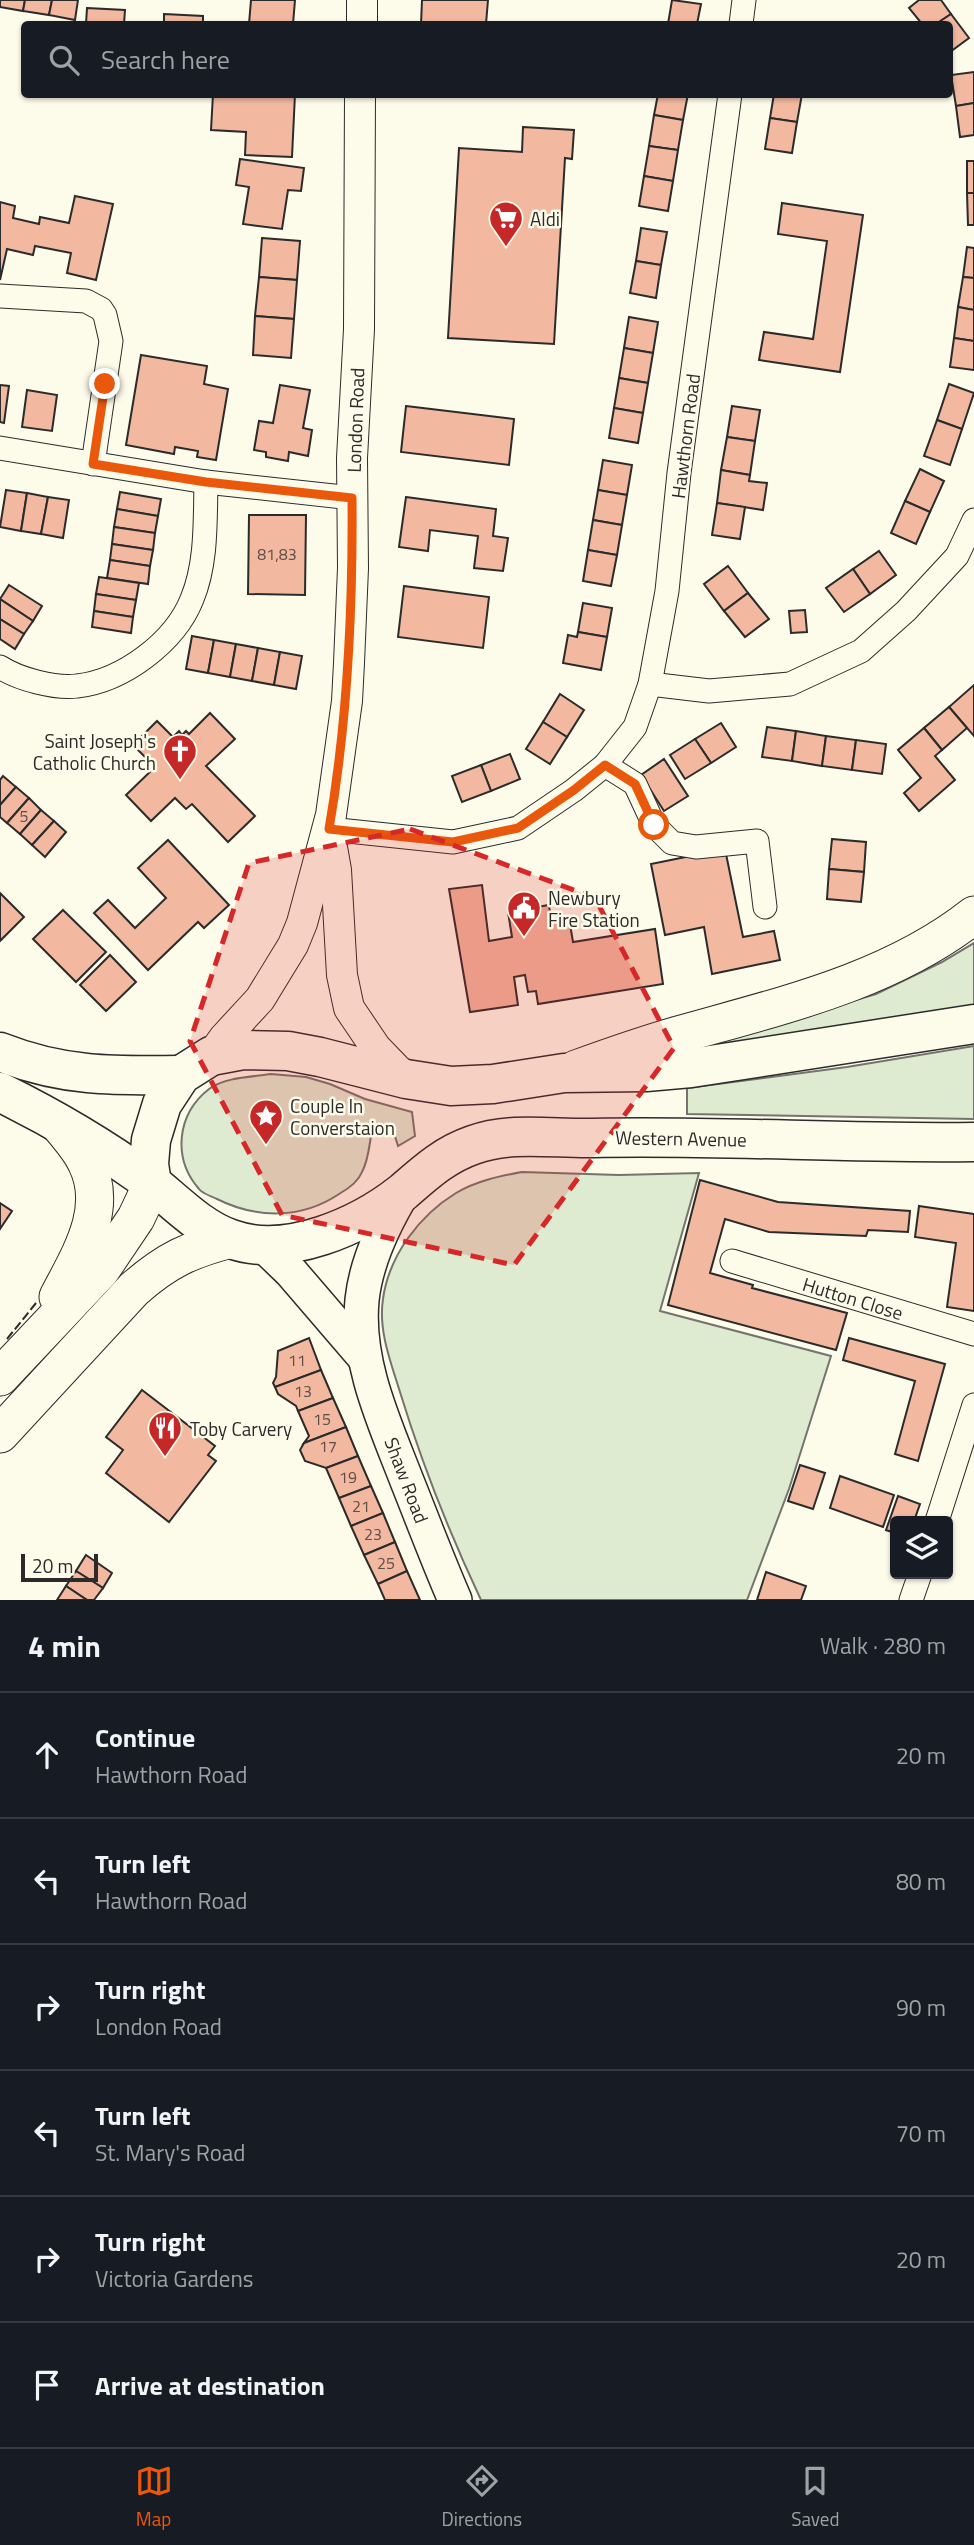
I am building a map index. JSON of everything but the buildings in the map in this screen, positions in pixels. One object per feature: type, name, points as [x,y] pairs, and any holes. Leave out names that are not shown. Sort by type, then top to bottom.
[{"type":"highway","points":[[0,1052],[42,1066],[80,1074],[109,1076],[196,1065],[243,1051],[288,1051],[405,1079],[451,1086],[493,1084],[564,1073],[646,1072],[691,1068],[974,1024]]},
{"type":"highway","points":[[152,1184],[149,1164],[156,1120],[162,1104],[196,1065]]},
{"type":"highway","points":[[0,1092],[92,1141],[177,1205],[247,1242]]},
{"type":"highway","name":"Western Avenue","points":[[247,1242],[294,1243],[341,1229],[404,1191],[445,1157],[473,1145],[511,1138],[656,1136],[974,1142]]},
{"type":"main road","points":[[564,1073],[865,977],[902,961],[974,915]]},
{"type":"main road","points":[[40,1332],[79,1258],[96,1211],[88,1165],[56,1120]]},
{"type":"main road","points":[[0,1377],[101,1270],[136,1218],[152,1184]]},
{"type":"main road","name":"Shaw Road","points":[[404,1191],[382,1230],[367,1277],[362,1301],[364,1357],[404,1473],[455,1600]]},
{"type":"main road","points":[[0,1434],[134,1289],[152,1273],[184,1253],[247,1242]]},
{"type":"main road","name":"Shaw Road","points":[[247,1242],[291,1272],[364,1357]]},
{"type":"street","points":[[362,0],[362,21]]},
{"type":"street","points":[[741,21],[744,0]]},
{"type":"street","name":"London Road","points":[[196,1065],[260,999],[293,945],[329,829],[348,688],[359,329],[360,98]]},
{"type":"street","name":"Hawthorn Road","points":[[329,829],[453,842],[518,828],[605,765],[635,727],[650,684],[667,591],[679,473],[729,98]]},
{"type":"street","points":[[0,296],[86,301],[101,309],[105,316],[111,341],[93,464]]},
{"type":"street","points":[[0,448],[206,482],[352,498]]},
{"type":"street","points":[[0,667],[8,673],[41,683],[77,687],[124,672],[168,639],[192,600],[203,553],[206,482]]},
{"type":"street","points":[[650,684],[709,691],[790,684],[860,651],[906,611],[957,556],[974,520]]},
{"type":"street","points":[[605,765],[635,784],[654,825],[672,843],[696,847],[757,841],[765,907]]},
{"type":"street","name":"London Road","points":[[329,829],[336,870],[340,951],[347,999],[362,1030],[405,1079]]},
{"type":"street","name":"Hutton Close","points":[[732,1261],[974,1334]]},
{"type":"street","points":[[939,1516],[974,1405]]},
{"type":"street","points":[[911,1600],[918,1579]]},
{"type":"highlighted area","points":[[410,829],[595,898],[674,1048],[514,1265],[282,1215],[190,1041],[249,863]]},
{"type":"green space","points":[[974,943],[974,1005],[882,1024],[709,1052],[704,1045],[876,994]]},
{"type":"green space","points":[[974,1046],[974,1119],[687,1114],[687,1088],[847,1067]]},
{"type":"green space","points":[[271,1074],[306,1077],[365,1099],[412,1112],[415,1136],[398,1146],[393,1130],[371,1136],[366,1163],[358,1179],[342,1192],[310,1208],[295,1212],[263,1213],[232,1206],[205,1194],[190,1177],[182,1150],[182,1137],[190,1111],[198,1099],[215,1085],[239,1078]]},
{"type":"green space","points":[[522,1172],[619,1175],[699,1173],[660,1311],[831,1356],[789,1489],[747,1600],[481,1600],[437,1498],[408,1419],[386,1346],[382,1323],[383,1299],[386,1283],[399,1252],[430,1213],[456,1193],[472,1185]]},
{"type":"fence","points":[[7,1339],[36,1303]]},
{"type":"place","name":"Aldi","points":[[506,248]]},
{"type":"place","name":"Saint Joseph's Catholic Church","points":[[180,781]]},
{"type":"place","name":"Newbury Fire Station","points":[[524,938]]},
{"type":"place","name":"Couple In Converstaion","points":[[266,1146]]},
{"type":"place","name":"Toby Carvery","points":[[165,1458]]},
{"type":"route","points":[[105,384],[93,464],[206,482],[352,498],[353,568],[347,701],[329,829],[453,842],[518,828],[605,765],[635,784],[654,825]]}]
